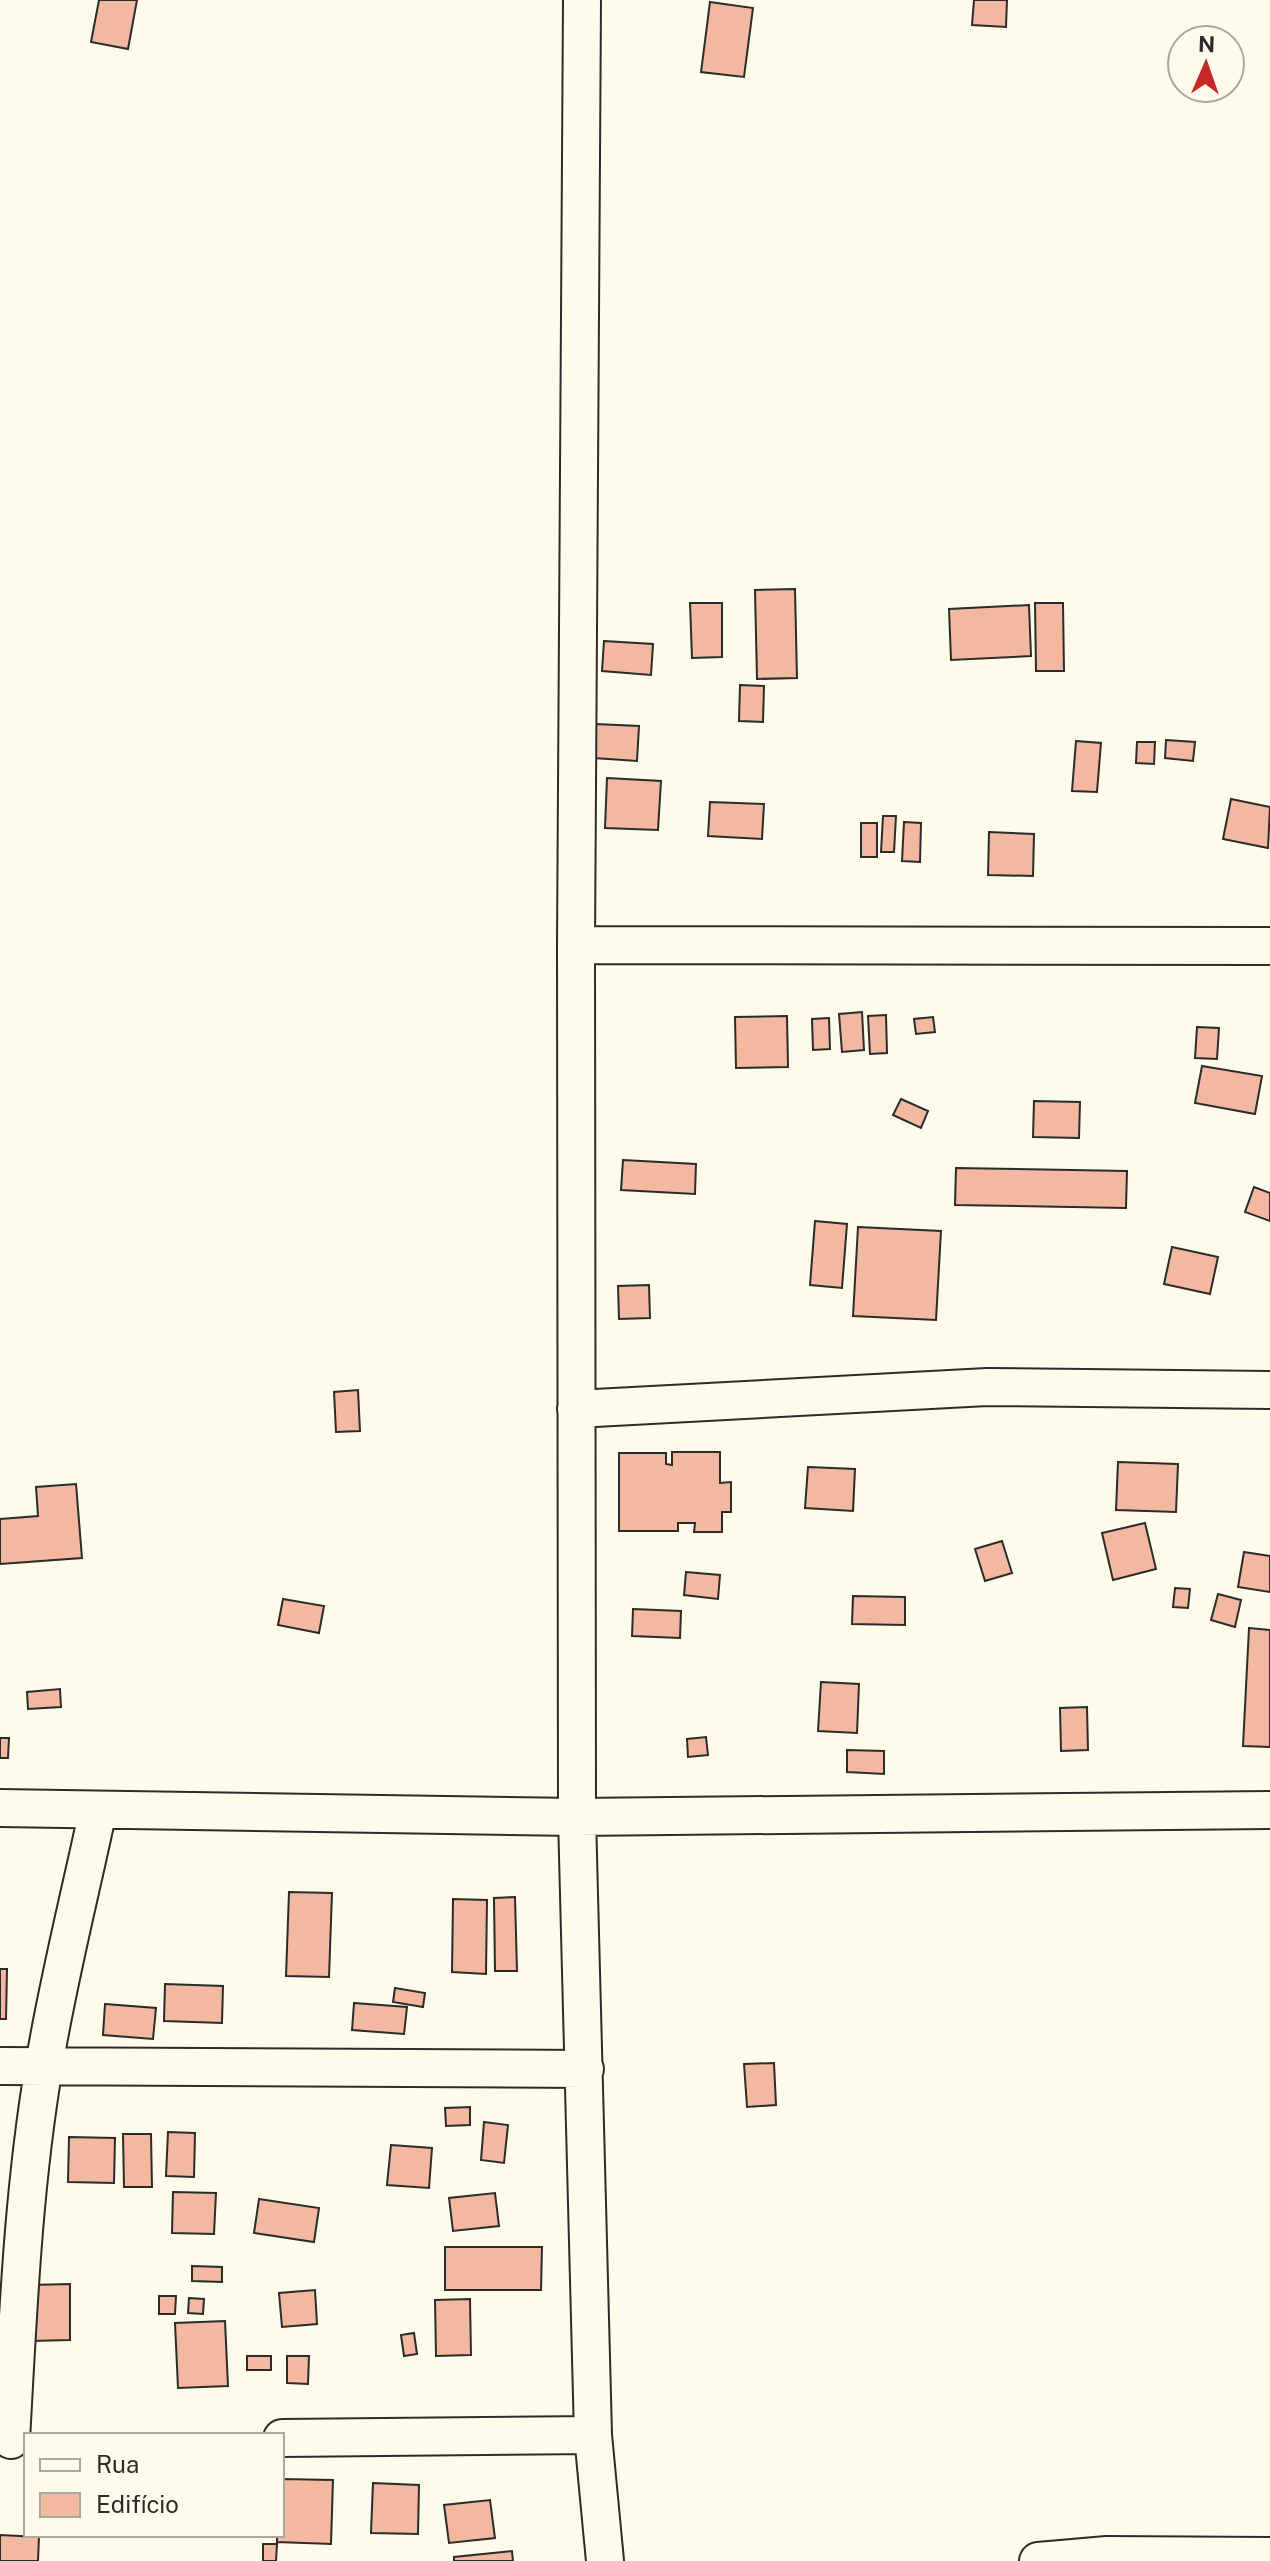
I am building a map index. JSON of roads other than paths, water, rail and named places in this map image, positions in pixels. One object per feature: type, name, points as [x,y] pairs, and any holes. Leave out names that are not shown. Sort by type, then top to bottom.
[{"type":"street","points":[[582,0],[576,945],[577,1817],[593,2435],[605,2561]]},
{"type":"street","points":[[576,945],[1270,946]]},
{"type":"street","points":[[576,1409],[987,1387],[1270,1390]]},
{"type":"street","points":[[0,1808],[577,1817],[1270,1810]]},
{"type":"street","points":[[12,2440],[22,2242],[44,2064],[98,1810]]},
{"type":"street","points":[[0,2066],[585,2069]]},
{"type":"street","points":[[284,2438],[593,2435]]},
{"type":"street","points":[[1038,2561],[1107,2555],[1252,2558]]}]
